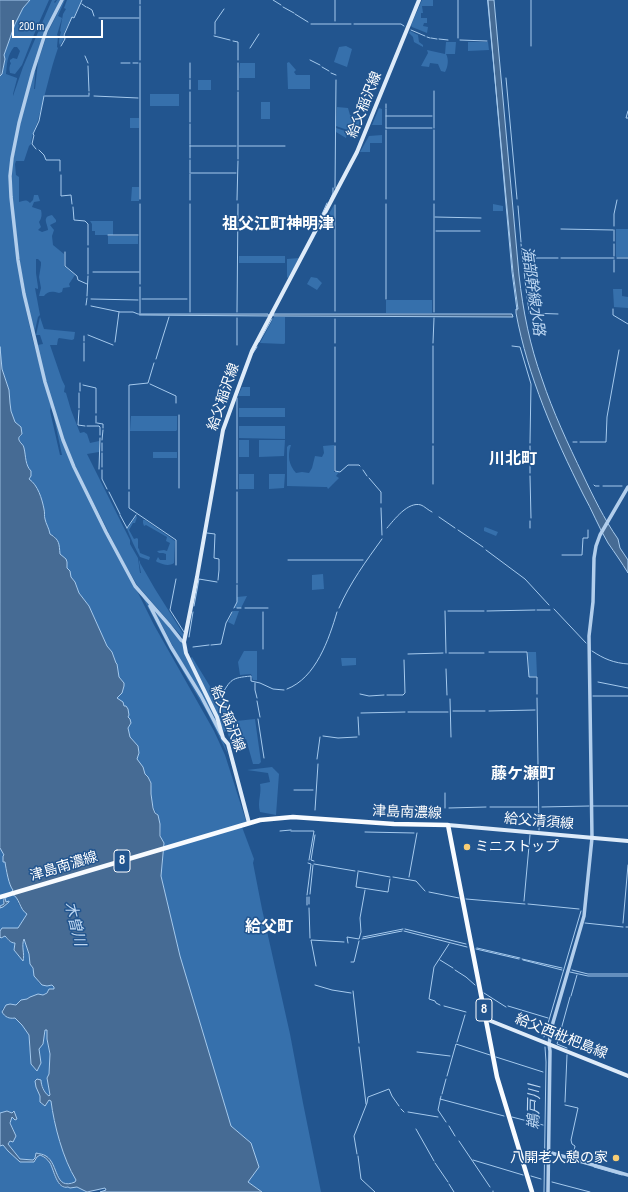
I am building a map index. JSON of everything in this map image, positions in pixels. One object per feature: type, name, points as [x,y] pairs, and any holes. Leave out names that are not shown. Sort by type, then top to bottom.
[{"type":"main road","name":"給父稲沢線","points":[[249,823],[228,744],[223,738],[217,717],[185,650],[184,642],[223,430],[252,351],[358,152],[419,0]]},
{"type":"main road","name":"津島南濃線","points":[[0,897],[249,823],[273,818],[294,817],[448,826],[498,1083],[532,1192]]},
{"type":"main road","name":"給父清須線","points":[[448,826],[628,841]]},
{"type":"main road","name":"給父西枇杷島線","points":[[486,1019],[628,1076]]},
{"type":"street","points":[[62,0],[46,31],[38,57],[19,122],[10,176],[18,260],[30,324],[45,382],[63,440],[74,467],[135,586],[184,642]]},
{"type":"street","points":[[548,1192],[549,1044],[552,1026],[584,916],[592,838],[589,636],[593,602],[594,558],[600,534],[628,487]]},
{"type":"street","points":[[148,601],[171,647],[201,696],[223,738]]},
{"type":"street","points":[[548,1152],[628,1175]]},
{"type":"shaded area","points":[[30,0],[49,0],[22,65],[15,74],[10,73],[9,68],[11,63],[10,60],[13,58],[17,59],[20,51],[17,47],[14,47],[9,57],[6,74],[17,78],[13,96],[23,67],[52,0],[56,0],[54,2],[55,3],[57,0],[60,0],[31,74],[9,175],[22,292],[32,337],[51,407],[50,411],[60,455],[62,455],[53,413],[61,438],[154,625],[214,731],[225,755],[247,824],[242,827],[254,859],[253,863],[262,909],[290,1034],[321,1192],[262,1192],[248,1182],[251,1143],[231,1126],[180,956],[161,876],[163,858],[160,824],[151,799],[151,782],[137,759],[139,753],[138,746],[130,737],[128,728],[131,724],[124,706],[117,698],[120,695],[122,680],[119,677],[117,664],[112,652],[107,646],[89,606],[79,593],[76,584],[71,577],[67,568],[67,561],[60,555],[55,536],[50,534],[41,497],[35,485],[29,479],[31,476],[24,453],[24,447],[19,439],[22,434],[11,411],[9,390],[2,369],[0,347],[0,76],[4,66],[4,55],[15,24],[23,8]]},
{"type":"shaded area","points":[[64,0],[58,16],[62,18],[57,35],[58,48],[31,144],[24,161],[16,161],[15,164],[16,175],[19,177],[19,202],[26,201],[30,203],[33,200],[34,195],[38,195],[40,201],[34,202],[32,207],[41,210],[42,216],[39,222],[41,227],[38,230],[42,232],[48,230],[46,219],[52,215],[56,220],[56,222],[50,225],[54,230],[52,236],[53,245],[64,254],[64,266],[75,275],[69,284],[70,287],[63,288],[62,292],[50,292],[44,296],[39,296],[41,288],[39,277],[41,262],[36,259],[38,289],[35,288],[40,315],[38,317],[34,335],[21,270],[12,201],[13,160],[20,124],[36,65],[34,89],[38,61],[48,32]]},
{"type":"shaded area","points":[[67,0],[82,0],[63,35],[64,39],[60,45],[60,31]]},
{"type":"shaded area","points":[[422,0],[433,0],[433,6],[422,6],[423,13],[421,13],[421,18],[427,18],[427,23],[424,23],[423,26],[428,27],[427,33],[412,27],[411,25]]},
{"type":"shaded area","points":[[410,31],[418,35],[419,42],[423,45],[423,47],[414,42],[413,37],[409,33]]},
{"type":"shaded area","points":[[446,42],[456,42],[455,54],[446,54],[448,63],[445,72],[441,71],[438,64],[430,63],[429,67],[421,66],[428,53],[427,50],[445,54]]},
{"type":"shaded area","points":[[468,42],[488,42],[489,50],[468,51]]},
{"type":"shaded area","points":[[346,46],[352,49],[347,67],[334,62],[339,47]]},
{"type":"shaded area","points":[[289,62],[296,70],[294,72],[296,75],[310,75],[310,89],[288,89],[287,63]]},
{"type":"shaded area","points":[[240,63],[255,63],[255,78],[239,78]]},
{"type":"shaded area","points":[[198,80],[211,80],[211,90],[198,90]]},
{"type":"shaded area","points":[[150,94],[179,94],[179,106],[150,106]]},
{"type":"shaded area","points":[[261,102],[270,102],[270,119],[261,119]]},
{"type":"shaded area","points":[[337,107],[348,108],[350,115],[361,118],[356,133],[336,126]]},
{"type":"shaded area","points":[[379,108],[382,109],[382,125],[372,125]]},
{"type":"shaded area","points":[[130,118],[139,118],[139,128],[130,128]]},
{"type":"shaded area","points":[[336,128],[348,132],[346,138],[336,132]]},
{"type":"shaded area","points":[[382,135],[382,143],[370,143],[370,152],[360,152],[369,136]]},
{"type":"shaded area","points":[[132,187],[139,187],[139,201],[131,201]]},
{"type":"shaded area","points":[[493,204],[503,206],[503,211],[493,211]]},
{"type":"shaded area","points":[[334,205],[334,223],[323,224]]},
{"type":"shaded area","points":[[90,221],[113,221],[113,235],[95,235],[95,231],[92,231],[92,224]]},
{"type":"shaded area","points":[[616,229],[628,229],[628,257],[616,257]]},
{"type":"shaded area","points":[[108,236],[138,236],[138,244],[108,244]]},
{"type":"shaded area","points":[[239,256],[285,256],[285,263],[239,263]]},
{"type":"shaded area","points":[[299,258],[288,278],[287,259]]},
{"type":"shaded area","points":[[311,277],[317,278],[322,283],[317,290],[307,284]]},
{"type":"shaded area","points":[[613,289],[622,289],[622,296],[628,297],[628,308],[614,307]]},
{"type":"shaded area","points":[[386,300],[432,300],[432,313],[386,313]]},
{"type":"shaded area","points":[[40,317],[44,329],[75,332],[74,339],[59,338],[57,345],[50,345],[65,386],[64,392],[66,393],[80,433],[84,432],[87,434],[90,443],[99,441],[99,452],[87,454],[130,540],[130,544],[138,558],[140,573],[139,562],[140,560],[140,563],[155,589],[184,635],[184,639],[137,585],[88,493],[74,462],[57,417],[37,345],[43,344],[40,335],[36,335]]},
{"type":"shaded area","points":[[274,317],[285,317],[285,343],[260,343]]},
{"type":"shaded area","points":[[242,387],[250,387],[250,396],[238,396]]},
{"type":"shaded area","points":[[239,408],[285,408],[285,417],[239,417]]},
{"type":"shaded area","points":[[131,416],[177,416],[177,430],[130,431]]},
{"type":"shaded area","points":[[239,426],[285,426],[285,439],[239,438]]},
{"type":"shaded area","points":[[239,440],[249,440],[249,457],[239,457]]},
{"type":"shaded area","points":[[259,440],[285,440],[284,456],[259,457]]},
{"type":"shaded area","points":[[291,445],[289,453],[290,464],[296,473],[309,473],[315,456],[322,457],[324,453],[323,446],[334,445],[334,472],[339,472],[336,476],[339,478],[328,489],[327,487],[287,486],[287,447]]},
{"type":"shaded area","points":[[153,452],[177,452],[177,458],[153,458]]},
{"type":"shaded area","points":[[239,474],[254,474],[254,489],[239,489]]},
{"type":"shaded area","points":[[269,474],[285,474],[284,488],[269,489]]},
{"type":"shaded area","points":[[136,516],[135,523],[133,523],[129,530],[134,539],[138,539],[138,548],[140,553],[150,557],[149,560],[140,557],[127,529]]},
{"type":"shaded area","points":[[143,520],[175,541],[174,563],[166,565],[156,561],[158,557],[160,560],[166,560],[166,554],[159,553],[157,551],[167,551],[170,543],[166,541],[167,537],[146,525],[144,526]]},
{"type":"shaded area","points":[[485,527],[498,532],[496,536],[484,531]]},
{"type":"shaded area","points":[[323,574],[324,589],[312,590],[312,575]]},
{"type":"shaded area","points":[[142,596],[147,601],[222,737],[228,755],[208,714],[168,646]]},
{"type":"shaded area","points":[[247,596],[241,608],[235,608],[237,597]]},
{"type":"shaded area","points":[[154,610],[184,645],[220,729],[179,658]]},
{"type":"shaded area","points":[[233,611],[239,611],[234,625],[228,622]]},
{"type":"shaded area","points":[[244,651],[257,651],[257,680],[253,680],[251,674],[240,675],[238,662]]},
{"type":"shaded area","points":[[528,652],[536,652],[537,676],[529,677]]},
{"type":"shaded area","points":[[192,657],[219,701],[225,701],[227,704],[233,720],[227,722],[255,719],[261,762],[259,764],[253,764],[246,739],[231,743],[227,731],[224,732],[191,658]]},
{"type":"shaded area","points":[[341,658],[356,658],[356,665],[342,666]]},
{"type":"shaded area","points":[[272,767],[279,774],[276,815],[260,812],[259,808],[260,784],[270,782],[268,773],[247,770]]},
{"type":"shaded area","points":[[0,848],[4,855],[3,857],[6,872],[13,890],[5,897],[4,904],[0,906]]},
{"type":"shaded area","points":[[12,894],[16,896],[19,905],[27,914],[18,928],[2,929],[0,931],[0,908],[9,902],[6,902],[5,898]]},
{"type":"shaded area","points":[[5,936],[9,941],[15,943],[14,950],[22,960],[24,958],[22,946],[24,938],[34,973],[39,983],[50,986],[52,985],[54,987],[54,989],[49,989],[43,995],[28,998],[16,1005],[12,1004],[3,1008],[2,1010],[7,1017],[16,1018],[28,1033],[32,1063],[33,1067],[37,1071],[40,1059],[39,1049],[43,1044],[45,1030],[47,1030],[50,1054],[49,1074],[47,1078],[50,1095],[49,1097],[41,1083],[36,1087],[40,1096],[41,1104],[47,1103],[49,1100],[51,1101],[54,1121],[60,1142],[71,1172],[76,1180],[75,1182],[68,1184],[63,1183],[60,1180],[50,1160],[45,1155],[36,1153],[33,1160],[20,1159],[9,1145],[9,1143],[16,1136],[11,1124],[11,1117],[16,1120],[17,1119],[13,1111],[12,1113],[8,1111],[0,1113],[0,937],[1,938]]},
{"type":"shaded area","points":[[3,1145],[20,1162],[32,1162],[35,1161],[38,1156],[43,1156],[50,1163],[61,1186],[64,1188],[76,1187],[87,1192],[0,1192],[0,1146]]},
{"type":"water","points":[[0,0],[30,0],[23,8],[15,24],[4,55],[5,59],[2,74],[0,76]]},
{"type":"water","points":[[488,0],[494,0],[519,275],[525,315],[531,341],[546,391],[556,416],[595,499],[618,539],[620,548],[628,560],[628,573],[608,543],[572,472],[552,428],[527,360],[521,337],[516,313],[516,309],[518,309],[513,272]]},
{"type":"water","points":[[139,314],[268,314],[269,316],[140,315]]},
{"type":"water","points":[[274,314],[512,314],[513,317],[274,316]]},
{"type":"water","name":"木曽川","points":[[0,347],[2,369],[9,390],[11,411],[15,422],[21,427],[22,434],[19,439],[24,447],[27,463],[31,471],[31,476],[29,479],[37,488],[41,497],[50,534],[56,538],[58,542],[60,554],[66,559],[67,568],[70,571],[71,577],[75,582],[79,593],[89,606],[107,646],[112,652],[117,664],[119,677],[124,683],[122,693],[117,698],[123,702],[124,706],[128,709],[128,717],[131,723],[128,728],[130,737],[138,746],[139,753],[137,759],[151,783],[153,808],[155,813],[158,815],[160,836],[164,843],[161,876],[180,956],[231,1126],[251,1143],[259,1167],[248,1182],[262,1192],[100,1192],[106,1190],[105,1188],[87,1192],[77,1187],[70,1188],[61,1186],[56,1179],[50,1163],[47,1159],[40,1155],[34,1162],[20,1162],[3,1145],[0,1146],[0,1113],[7,1111],[12,1113],[14,1111],[17,1119],[15,1120],[12,1117],[10,1123],[16,1136],[13,1142],[10,1141],[8,1144],[20,1159],[33,1160],[36,1153],[44,1155],[50,1160],[63,1183],[68,1184],[75,1182],[76,1180],[71,1172],[60,1142],[54,1121],[51,1101],[49,1100],[45,1106],[40,1102],[40,1096],[36,1087],[35,1081],[37,1079],[41,1080],[44,1091],[47,1095],[50,1095],[47,1078],[49,1074],[50,1054],[47,1030],[45,1030],[43,1044],[39,1049],[41,1063],[37,1071],[31,1064],[29,1035],[15,1018],[7,1017],[2,1012],[6,1005],[16,1005],[21,1000],[38,994],[43,995],[47,993],[49,989],[54,989],[54,987],[52,985],[42,985],[34,976],[24,939],[23,961],[14,950],[15,943],[10,942],[5,936],[0,937],[0,931],[2,928],[18,928],[27,914],[22,909],[17,898],[12,894],[5,898],[6,902],[9,902],[0,908],[0,906],[4,904],[5,897],[13,890],[9,881],[5,862],[3,862],[4,855],[0,848]]},
{"type":"waterway","points":[[61,46],[65,39],[64,35],[72,17],[74,18],[82,0]]},
{"type":"waterway","points":[[273,0],[281,5]]},
{"type":"waterway","points":[[335,0],[335,21]]},
{"type":"waterway","points":[[458,0],[458,38]]},
{"type":"waterway","name":"海部幹線水路","points":[[488,0],[512,272],[517,310]]},
{"type":"waterway","points":[[531,0],[531,46]]},
{"type":"waterway","points":[[82,4],[86,7]]},
{"type":"waterway","points":[[140,6],[140,60]]},
{"type":"waterway","points":[[87,7],[92,10],[94,16]]},
{"type":"waterway","points":[[283,7],[294,13]]},
{"type":"waterway","points":[[215,34],[215,22],[224,9]]},
{"type":"waterway","points":[[295,14],[308,22]]},
{"type":"waterway","points":[[99,18],[139,18]]},
{"type":"waterway","points":[[311,24],[351,24]]},
{"type":"waterway","points":[[354,24],[401,24],[404,26]]},
{"type":"waterway","points":[[411,30],[425,36]]},
{"type":"waterway","points":[[250,48],[259,34]]},
{"type":"waterway","points":[[214,36],[230,40]]},
{"type":"waterway","points":[[431,38],[437,39]]},
{"type":"waterway","points":[[439,39],[448,40]]},
{"type":"waterway","points":[[460,40],[487,41]]},
{"type":"waterway","points":[[233,41],[238,42],[238,60]]},
{"type":"waterway","points":[[85,56],[88,63]]},
{"type":"waterway","points":[[310,60],[320,65]]},
{"type":"waterway","points":[[121,63],[130,63]]},
{"type":"waterway","points":[[133,63],[138,63]]},
{"type":"waterway","points":[[140,63],[140,199]]},
{"type":"waterway","points":[[190,63],[190,78]]},
{"type":"waterway","points":[[238,63],[238,90]]},
{"type":"waterway","points":[[88,66],[89,91]]},
{"type":"waterway","points":[[322,67],[329,71]]},
{"type":"waterway","points":[[331,73],[336,75]]},
{"type":"waterway","points":[[506,78],[517,199]]},
{"type":"waterway","points":[[190,80],[190,89]]},
{"type":"waterway","points":[[335,188],[336,80]]},
{"type":"waterway","points":[[434,91],[434,128]]},
{"type":"waterway","points":[[190,92],[190,122]]},
{"type":"waterway","points":[[238,92],[238,159]]},
{"type":"waterway","points":[[36,149],[32,144],[33,134],[39,121],[44,96]]},
{"type":"waterway","points":[[45,96],[89,96]]},
{"type":"waterway","points":[[94,96],[138,98]]},
{"type":"waterway","points":[[386,109],[386,128]]},
{"type":"waterway","points":[[628,111],[626,118],[628,118]]},
{"type":"waterway","points":[[386,116],[432,116]]},
{"type":"waterway","points":[[190,124],[190,144]]},
{"type":"waterway","points":[[386,128],[432,128]]},
{"type":"waterway","points":[[386,130],[386,199]]},
{"type":"waterway","points":[[434,130],[434,200]]},
{"type":"waterway","points":[[190,145],[190,158]]},
{"type":"waterway","points":[[190,146],[236,146]]},
{"type":"waterway","points":[[239,146],[285,146]]},
{"type":"waterway","points":[[39,150],[44,155],[46,160],[60,160],[60,171]]},
{"type":"waterway","points":[[190,160],[190,173]]},
{"type":"waterway","points":[[237,200],[238,161]]},
{"type":"waterway","points":[[191,173],[236,173]]},
{"type":"waterway","points":[[190,174],[190,200]]},
{"type":"waterway","points":[[61,175],[61,196],[71,195],[72,204]]},
{"type":"waterway","points":[[330,200],[333,193],[333,188]]},
{"type":"waterway","points":[[614,226],[614,214],[617,200]]},
{"type":"waterway","points":[[322,214],[327,203]]},
{"type":"waterway","points":[[140,204],[140,284]]},
{"type":"waterway","points":[[190,204],[190,312]]},
{"type":"waterway","points":[[237,312],[238,204]]},
{"type":"waterway","points":[[386,204],[386,299]]},
{"type":"waterway","points":[[434,204],[434,312]]},
{"type":"waterway","points":[[335,205],[335,311]]},
{"type":"waterway","points":[[518,206],[521,242]]},
{"type":"waterway","points":[[73,207],[74,220],[85,221],[88,224],[88,245]]},
{"type":"waterway","points":[[435,217],[481,218]]},
{"type":"waterway","points":[[561,229],[613,230]]},
{"type":"waterway","points":[[614,230],[614,241]]},
{"type":"waterway","points":[[436,231],[480,231]]},
{"type":"waterway","points":[[108,235],[138,235]]},
{"type":"waterway","points":[[521,244],[529,311]]},
{"type":"waterway","points":[[614,244],[614,256]]},
{"type":"waterway","points":[[88,248],[88,274]]},
{"type":"waterway","points":[[65,252],[65,266],[77,276],[78,280],[87,284]]},
{"type":"waterway","points":[[523,258],[558,258]]},
{"type":"waterway","points":[[561,258],[614,258]]},
{"type":"waterway","points":[[617,258],[628,258]]},
{"type":"waterway","points":[[614,260],[614,272]]},
{"type":"waterway","points":[[93,272],[139,272]]},
{"type":"waterway","points":[[87,296],[88,276]]},
{"type":"waterway","points":[[140,287],[140,313]]},
{"type":"waterway","points":[[86,305],[87,298]]},
{"type":"waterway","points":[[91,299],[138,300]]},
{"type":"waterway","points":[[142,299],[187,299]]},
{"type":"waterway","points":[[91,306],[138,314]]},
{"type":"waterway","points":[[613,309],[613,315],[628,324]]},
{"type":"waterway","points":[[115,342],[119,312]]},
{"type":"waterway","points":[[529,313],[558,314]]},
{"type":"waterway","points":[[156,359],[169,317]]},
{"type":"waterway","points":[[237,318],[237,345]]},
{"type":"waterway","points":[[433,343],[434,318]]},
{"type":"waterway","points":[[259,342],[272,319]]},
{"type":"waterway","points":[[335,319],[335,343]]},
{"type":"waterway","points":[[88,335],[113,345]]},
{"type":"waterway","points":[[84,336],[84,341]]},
{"type":"waterway","points":[[84,343],[84,361]]},
{"type":"waterway","points":[[433,346],[433,443]]},
{"type":"waterway","points":[[512,346],[520,347],[531,384],[530,443]]},
{"type":"waterway","points":[[253,353],[257,347]]},
{"type":"waterway","points":[[335,347],[335,442]]},
{"type":"waterway","points":[[580,442],[606,442],[607,417],[619,350]]},
{"type":"waterway","points":[[129,489],[129,385],[148,383],[154,363]]},
{"type":"waterway","points":[[80,383],[80,391]]},
{"type":"waterway","points":[[150,384],[176,396],[176,403]]},
{"type":"waterway","points":[[83,385],[96,388],[96,413]]},
{"type":"waterway","points":[[79,393],[79,408]]},
{"type":"waterway","points":[[237,398],[237,489]]},
{"type":"waterway","points":[[79,410],[78,425],[85,426]]},
{"type":"waterway","points":[[179,415],[179,488]]},
{"type":"waterway","points":[[96,416],[96,423]]},
{"type":"waterway","points":[[97,423],[103,424],[103,428]]},
{"type":"waterway","points":[[87,426],[99,426],[100,435]]},
{"type":"waterway","points":[[102,440],[103,430]]},
{"type":"waterway","points":[[99,469],[100,438]]},
{"type":"waterway","points":[[102,443],[102,451]]},
{"type":"waterway","points":[[335,446],[335,471],[340,472],[348,465],[360,466]]},
{"type":"waterway","points":[[433,446],[433,484]]},
{"type":"waterway","points":[[530,446],[530,473]]},
{"type":"waterway","points":[[102,453],[102,467]]},
{"type":"waterway","points":[[102,470],[102,479],[107,489]]},
{"type":"waterway","points":[[363,470],[367,476]]},
{"type":"waterway","points":[[530,476],[531,518]]},
{"type":"waterway","points":[[369,478],[381,492],[381,503]]},
{"type":"waterway","points":[[594,485],[599,486]]},
{"type":"waterway","points":[[603,486],[622,486]]},
{"type":"waterway","points":[[109,492],[120,514]]},
{"type":"waterway","points":[[129,492],[129,508],[176,540],[176,565]]},
{"type":"waterway","points":[[237,492],[237,583]]},
{"type":"waterway","points":[[387,528],[397,516],[406,508],[411,506],[421,505],[432,512]]},
{"type":"waterway","points":[[381,508],[382,535]]},
{"type":"waterway","points":[[120,515],[127,528]]},
{"type":"waterway","points":[[127,528],[136,515]]},
{"type":"waterway","points":[[439,517],[455,528]]},
{"type":"waterway","points":[[530,521],[530,528]]},
{"type":"waterway","points":[[458,530],[483,547]]},
{"type":"waterway","points":[[562,555],[582,555],[583,538],[588,538],[588,530]]},
{"type":"waterway","points":[[207,533],[215,534],[214,558],[219,559],[218,580]]},
{"type":"waterway","points":[[339,608],[353,581],[382,539]]},
{"type":"waterway","points":[[486,550],[525,579],[549,605]]},
{"type":"waterway","points":[[288,560],[363,560]]},
{"type":"waterway","points":[[176,579],[170,610],[184,632]]},
{"type":"waterway","points":[[194,606],[199,579],[217,582]]},
{"type":"waterway","points":[[234,608],[237,602],[237,585]]},
{"type":"waterway","points":[[245,608],[268,608]]},
{"type":"waterway","points":[[554,609],[586,643]]},
{"type":"waterway","points":[[487,611],[535,610]]},
{"type":"waterway","points":[[537,610],[550,610]]},
{"type":"waterway","points":[[445,611],[446,653]]},
{"type":"waterway","points":[[448,611],[484,611]]},
{"type":"waterway","points":[[189,637],[193,612]]},
{"type":"waterway","points":[[211,645],[221,644],[226,623],[232,612]]},
{"type":"waterway","points":[[263,612],[263,649]]},
{"type":"waterway","points":[[287,689],[297,684],[313,667],[330,634],[337,612]]},
{"type":"waterway","points":[[193,647],[209,645]]},
{"type":"waterway","points":[[592,651],[609,660],[628,664]]},
{"type":"waterway","points":[[489,652],[527,652],[529,677],[537,677],[537,694]]},
{"type":"waterway","points":[[408,654],[443,653]]},
{"type":"waterway","points":[[449,653],[484,653]]},
{"type":"waterway","points":[[387,695],[403,695],[405,693],[404,660]]},
{"type":"waterway","points":[[446,669],[447,695]]},
{"type":"waterway","points":[[221,696],[232,680],[251,676],[251,681],[273,689],[284,690]]},
{"type":"waterway","points":[[598,682],[628,688]]},
{"type":"waterway","points":[[255,683],[257,698]]},
{"type":"waterway","points":[[360,694],[369,696],[384,695]]},
{"type":"waterway","points":[[593,696],[628,696]]},
{"type":"waterway","points":[[537,698],[539,830]]},
{"type":"waterway","points":[[450,699],[451,737]]},
{"type":"waterway","points":[[257,701],[260,717]]},
{"type":"waterway","points":[[489,711],[535,710]]},
{"type":"waterway","points":[[453,711],[485,711]]},
{"type":"waterway","points":[[361,713],[405,712]]},
{"type":"waterway","points":[[408,712],[448,712]]},
{"type":"waterway","points":[[358,717],[359,735]]},
{"type":"waterway","points":[[258,719],[264,758]]},
{"type":"waterway","points":[[323,736],[338,738],[357,737]]},
{"type":"waterway","points":[[317,759],[320,737]]},
{"type":"waterway","points":[[315,810],[318,764]]},
{"type":"waterway","points":[[294,790],[313,790]]},
{"type":"waterway","points":[[445,793],[445,808]]},
{"type":"waterway","points":[[542,807],[589,806]]},
{"type":"waterway","points":[[593,806],[628,806]]},
{"type":"waterway","points":[[449,808],[486,807]]},
{"type":"waterway","points":[[490,807],[537,807]]},
{"type":"waterway","points":[[280,831],[291,830]]},
{"type":"waterway","points":[[291,831],[314,831],[309,860]]},
{"type":"waterway","points":[[365,832],[414,833]]},
{"type":"waterway","points":[[409,877],[417,833]]},
{"type":"waterway","points":[[314,861],[311,860],[315,835]]},
{"type":"waterway","points":[[524,901],[530,835]]},
{"type":"waterway","points":[[307,895],[311,864],[308,863]]},
{"type":"waterway","points":[[314,864],[355,871]]},
{"type":"waterway","points":[[310,894],[313,865]]},
{"type":"waterway","points":[[623,923],[628,865]]},
{"type":"waterway","points":[[358,871],[390,877]]},
{"type":"waterway","points":[[358,872],[356,887],[388,892],[390,879]]},
{"type":"waterway","points":[[393,877],[416,881],[425,891]]},
{"type":"waterway","points":[[348,943],[347,937],[359,939],[361,932],[360,918],[365,890]]},
{"type":"waterway","points":[[429,892],[459,898]]},
{"type":"waterway","points":[[307,897],[307,905]]},
{"type":"waterway","points":[[309,897],[309,904]]},
{"type":"waterway","points":[[466,899],[525,904]]},
{"type":"waterway","points":[[528,904],[579,909]]},
{"type":"waterway","points":[[309,908],[310,938]]},
{"type":"waterway","name":"鵜戸川","points":[[544,1037],[581,911]]},
{"type":"waterway","points":[[585,923],[623,927]]},
{"type":"waterway","points":[[363,937],[403,929]]},
{"type":"waterway","points":[[405,929],[466,944]]},
{"type":"waterway","points":[[362,939],[402,931]]},
{"type":"waterway","points":[[404,931],[467,947]]},
{"type":"waterway","points":[[316,966],[311,940],[344,942]]},
{"type":"waterway","points":[[351,962],[354,962],[359,941]]},
{"type":"waterway","points":[[440,1005],[429,999],[434,967],[449,944]]},
{"type":"waterway","points":[[477,948],[520,958]]},
{"type":"waterway","points":[[476,949],[519,959]]},
{"type":"waterway","points":[[522,959],[562,968]]},
{"type":"waterway","points":[[440,960],[453,968]]},
{"type":"waterway","points":[[523,960],[562,970]]},
{"type":"waterway","points":[[455,970],[475,985]]},
{"type":"waterway","points":[[572,970],[588,974],[628,974]]},
{"type":"waterway","points":[[570,972],[588,976],[628,976]]},
{"type":"waterway","points":[[571,996],[577,975]]},
{"type":"waterway","points":[[315,985],[351,993]]},
{"type":"waterway","points":[[353,991],[359,1043]]},
{"type":"waterway","points":[[484,993],[506,1007]]},
{"type":"waterway","points":[[567,1048],[557,1044],[570,997]]},
{"type":"waterway","points":[[444,1006],[466,1012]]},
{"type":"waterway","points":[[508,1006],[548,1018]]},
{"type":"waterway","points":[[457,1042],[465,1015]]},
{"type":"waterway","points":[[447,1076],[456,1044],[490,1055]]},
{"type":"waterway","points":[[359,1047],[366,1104]]},
{"type":"waterway","name":"鵜戸川","points":[[544,1192],[545,1047]]},
{"type":"waterway","points":[[417,1052],[450,1056]]},
{"type":"waterway","points":[[565,1102],[567,1055]]},
{"type":"waterway","points":[[496,1057],[543,1072]]},
{"type":"waterway","points":[[442,1094],[446,1079]]},
{"type":"waterway","points":[[357,1154],[354,1136],[368,1097],[389,1089],[399,1106]]},
{"type":"waterway","points":[[441,1096],[438,1110],[446,1122]]},
{"type":"waterway","points":[[440,1099],[504,1116]]},
{"type":"waterway","points":[[565,1105],[578,1108],[571,1140],[572,1144],[575,1146],[574,1151]]},
{"type":"waterway","points":[[401,1109],[404,1112]]},
{"type":"waterway","points":[[408,1112],[438,1117]]},
{"type":"waterway","points":[[512,1117],[543,1125]]},
{"type":"waterway","points":[[449,1126],[455,1136]]},
{"type":"waterway","points":[[416,1129],[434,1161]]},
{"type":"waterway","points":[[459,1141],[490,1187]]},
{"type":"waterway","points":[[358,1156],[361,1179],[375,1192]]},
{"type":"waterway","points":[[473,1160],[523,1175]]},
{"type":"waterway","points":[[435,1163],[448,1182]]},
{"type":"waterway","points":[[594,1167],[622,1175]]},
{"type":"waterway","points":[[531,1176],[541,1179]]},
{"type":"waterway","points":[[552,1182],[590,1192]]},
{"type":"waterway","points":[[449,1184],[454,1192]]},
{"type":"place","name":"ミニストップ","points":[[467,847]]},
{"type":"place","name":"八開老人憩の家","points":[[616,1158]]},
{"type":"district","name":"祖父江町神明津","points":[[278,225]]},
{"type":"district","name":"川北町","points":[[513,460]]},
{"type":"district","name":"藤ケ瀬町","points":[[523,775]]},
{"type":"district","name":"給父町","points":[[269,928]]}]
